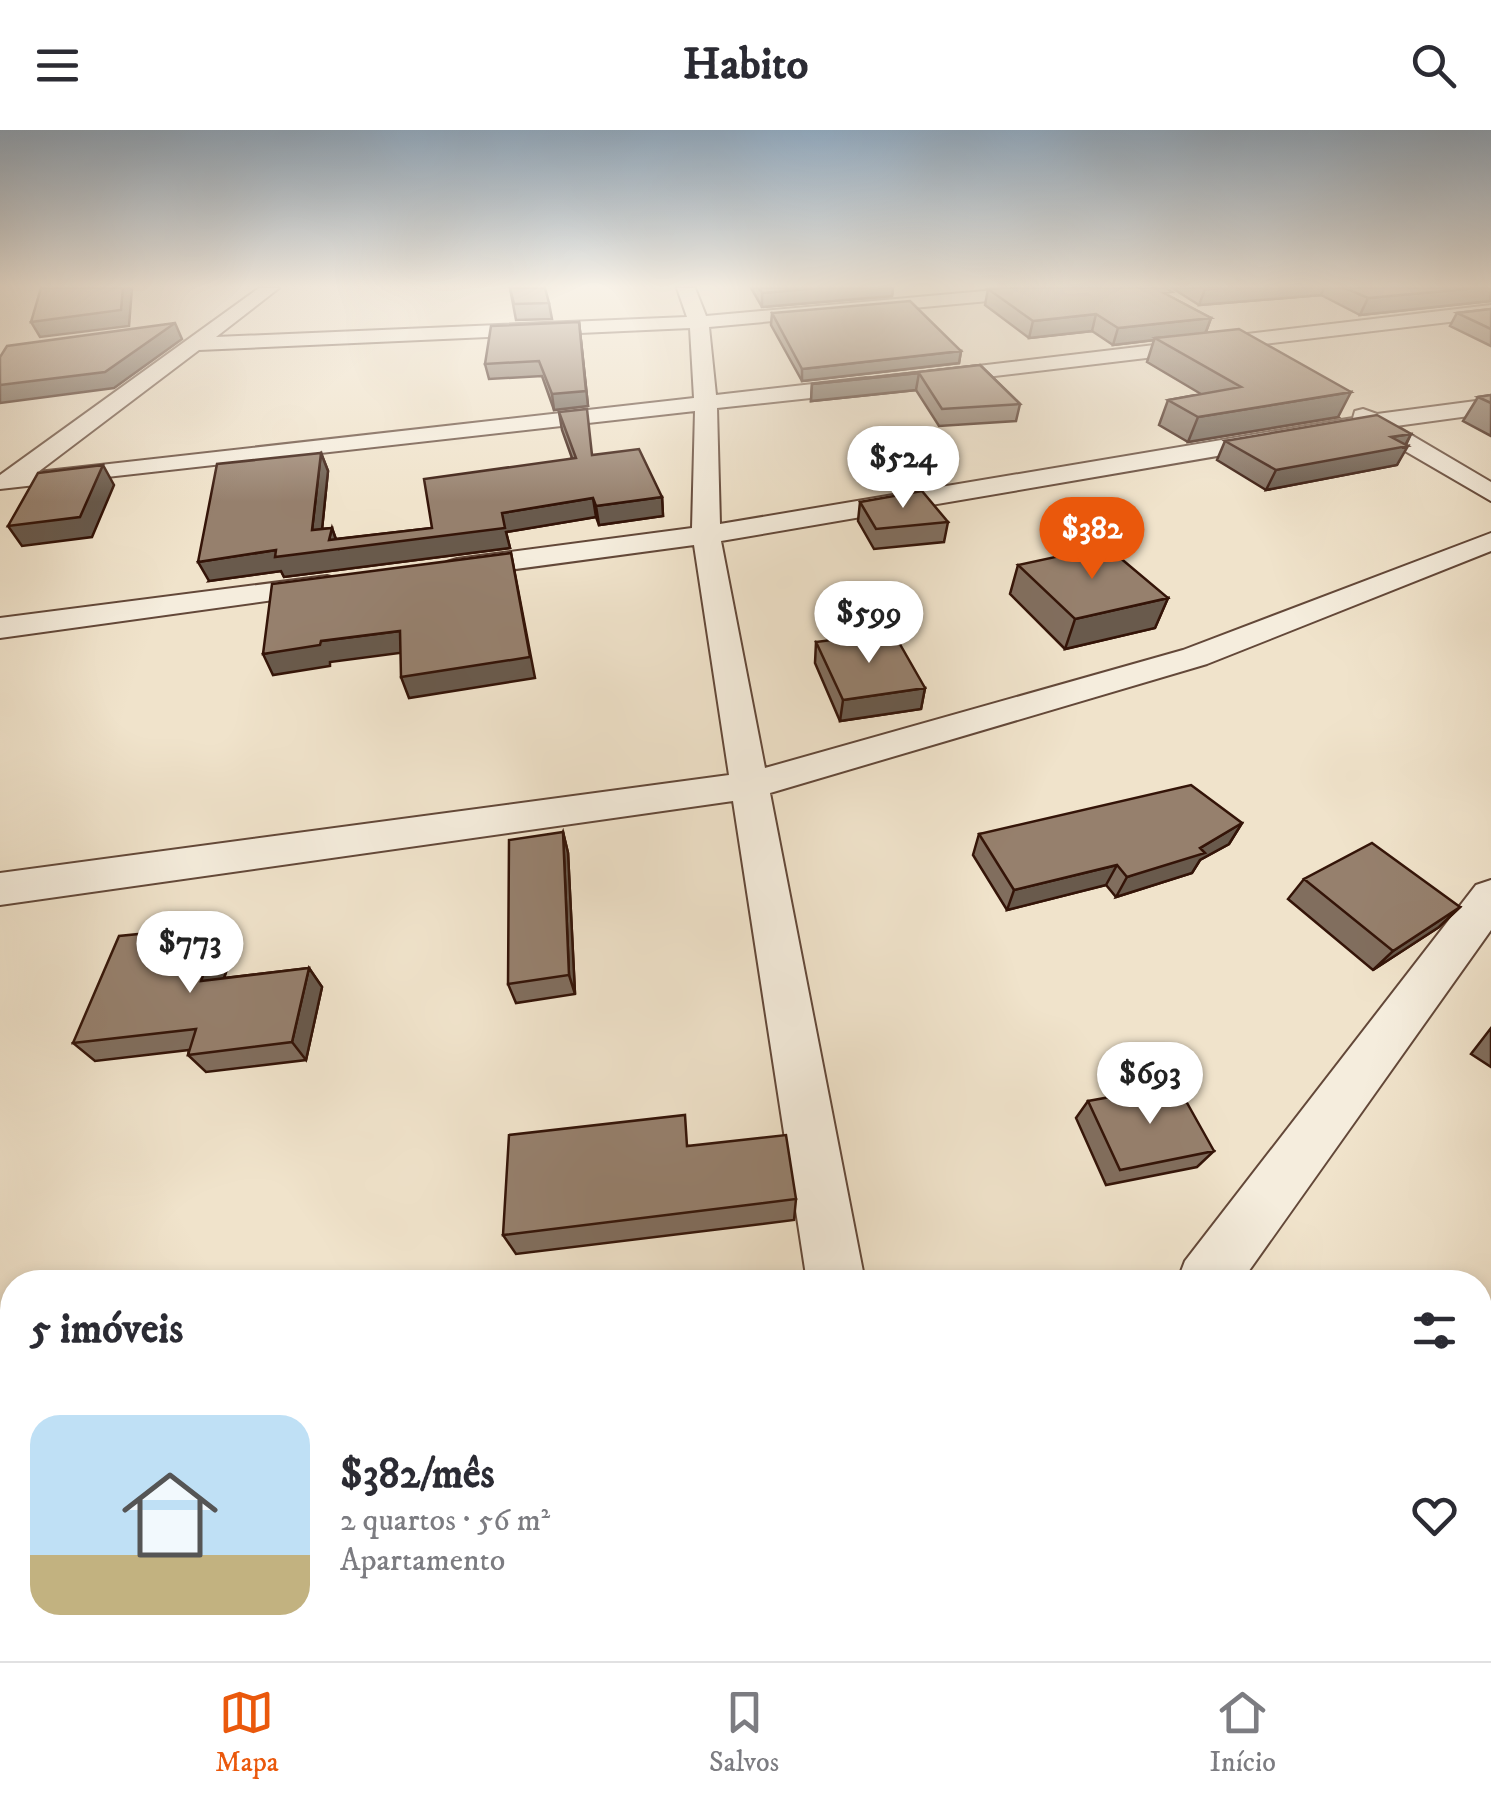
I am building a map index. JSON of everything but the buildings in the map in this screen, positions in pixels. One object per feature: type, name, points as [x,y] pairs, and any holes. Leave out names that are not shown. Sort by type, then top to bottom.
[{"type":"street","points":[[3,485],[161,359]]},
{"type":"street","points":[[702,359],[706,534],[834,1270]]},
{"type":"street","points":[[3,485],[1086,359]]},
{"type":"street","points":[[1266,359],[1270,362]]},
{"type":"street","points":[[1339,402],[1491,493]]},
{"type":"street","points":[[432,571],[706,534],[1373,422],[1491,406]]},
{"type":"street","points":[[16,447],[64,440]]},
{"type":"street","points":[[0,889],[752,785],[1195,657],[1491,541]]},
{"type":"street","points":[[0,628],[353,581]]},
{"type":"street","points":[[1215,1270],[1491,897]]}]
